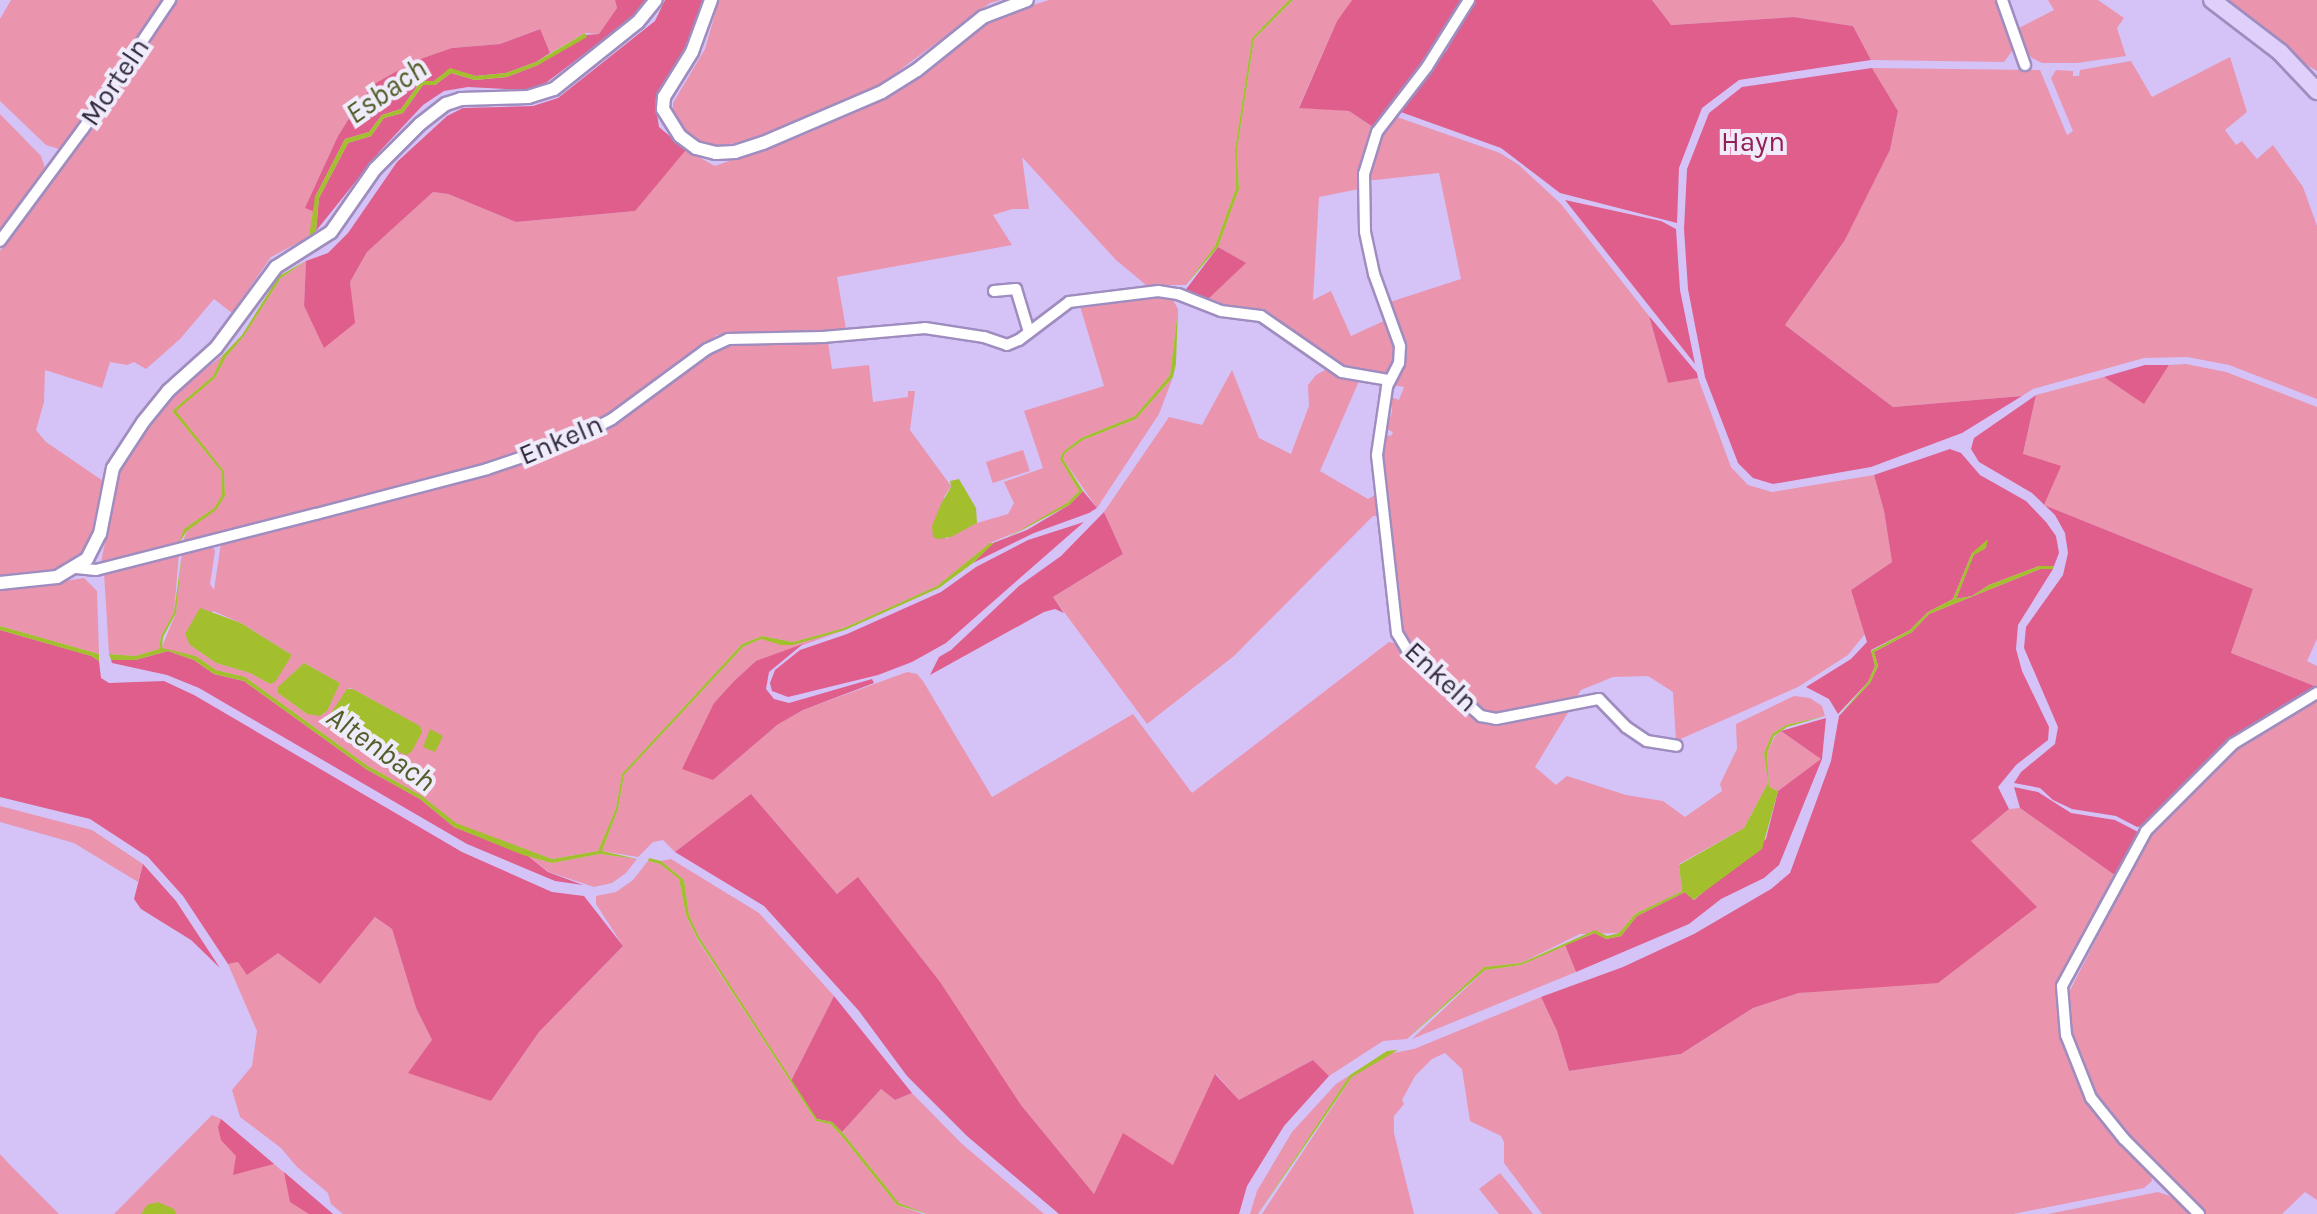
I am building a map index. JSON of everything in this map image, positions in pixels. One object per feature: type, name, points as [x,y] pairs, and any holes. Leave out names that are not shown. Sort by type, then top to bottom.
[{"type":"main road","points":[[2212,0],[2280,52],[2317,91]]},
{"type":"street","name":"Morteln","points":[[0,241],[58,163],[170,0]]},
{"type":"street","points":[[0,583],[47,579],[76,568],[94,549],[113,468],[143,422],[163,397],[216,348],[272,271],[331,232],[366,181],[394,148],[429,116],[453,101],[528,97],[554,89],[638,22],[656,0]]},
{"type":"street","points":[[711,0],[692,52],[664,97],[663,109],[669,124],[680,136],[696,148],[716,153],[735,152],[763,143],[882,92],[917,70],[983,17],[1027,0]]},
{"type":"street","name":"Enkeln","points":[[1469,0],[1427,67],[1377,132],[1366,163],[1365,232],[1374,274],[1400,346],[1399,363],[1389,380],[1377,455],[1394,622],[1408,651],[1481,716],[1496,719],[1599,699],[1626,727],[1647,741],[1677,746]]},
{"type":"street","points":[[2002,0],[2025,65]]},
{"type":"street","points":[[994,291],[1016,289],[1029,332]]},
{"type":"street","name":"Enkeln","points":[[76,568],[96,570],[477,472],[561,444],[604,425],[707,349],[728,339],[823,337],[925,328],[984,337],[1004,345],[1029,332],[1065,304],[1078,299],[1165,291],[1221,311],[1267,318],[1337,370],[1389,380]]},
{"type":"street","points":[[2199,1214],[2124,1139],[2091,1098],[2066,1035],[2062,986],[2146,831],[2233,744],[2317,693]]},
{"type":"shaded area","points":[[11,0],[163,0],[62,150],[46,145],[0,101],[0,19]]},
{"type":"shaded area","points":[[175,0],[615,0],[617,8],[599,34],[585,33],[550,53],[539,29],[500,44],[452,48],[361,99],[338,136],[306,208],[315,212],[309,237],[271,257],[232,313],[214,299],[180,339],[146,369],[134,362],[127,365],[110,362],[102,388],[45,370],[44,402],[36,430],[46,442],[103,481],[92,538],[82,555],[65,567],[47,573],[0,576],[0,251],[88,131]]},
{"type":"shaded area","points":[[719,0],[1001,0],[990,3],[881,84],[788,125],[742,142],[718,146],[702,142],[688,132],[673,112],[673,103],[705,49]]},
{"type":"shaded area","points":[[1049,0],[1289,0],[1252,38],[1235,150],[1236,188],[1215,246],[1186,285],[1146,285],[1116,260],[1022,157],[1029,209],[1012,209],[993,215],[1012,245],[837,277],[846,329],[717,335],[598,423],[507,457],[182,543],[187,531],[215,510],[225,496],[224,471],[175,411],[215,378],[281,278],[306,261],[304,306],[324,347],[354,323],[350,282],[367,252],[433,192],[448,194],[516,222],[634,211],[686,150],[715,166],[806,134],[898,92],[982,26],[1005,14]]},
{"type":"shaded area","points":[[1289,0],[1293,0],[1254,39],[1237,150],[1239,189],[1218,247],[1186,285],[1215,246],[1236,188],[1235,150],[1252,38]]},
{"type":"shaded area","points":[[1293,0],[1352,0],[1337,21],[1299,107],[1349,111],[1373,127],[1359,189],[1319,197],[1313,300],[1331,291],[1351,336],[1386,320],[1395,342],[1396,361],[1385,374],[1348,370],[1275,318],[1252,309],[1205,302],[1245,263],[1218,247],[1239,189],[1237,150],[1254,39]]},
{"type":"shaded area","points":[[1652,0],[1999,0],[2015,47],[2004,62],[1871,60],[1853,26],[1794,17],[1670,25]]},
{"type":"shaded area","points":[[2048,0],[2098,0],[2124,18],[2117,28],[2126,56],[2077,63],[2042,63],[2032,58],[2024,50],[2017,29],[2054,10]]},
{"type":"shaded area","points":[[2226,0],[2317,0],[2317,71],[2305,64]]},
{"type":"shaded area","points":[[585,33],[587,37],[538,65],[507,77],[475,80],[451,73],[435,85],[423,85],[403,113],[384,118],[371,136],[348,143],[319,198],[316,231],[309,237],[315,197],[345,139],[369,132],[382,115],[401,109],[421,81],[434,81],[450,68],[476,76],[506,73],[536,62]]},
{"type":"shaded area","points":[[2230,57],[2247,112],[2225,130],[2236,145],[2242,141],[2257,159],[2273,145],[2303,187],[2317,226],[2317,399],[2229,365],[2187,357],[2144,358],[2033,389],[2022,396],[1893,407],[1785,325],[1845,240],[1890,150],[1898,111],[1872,68],[2040,70],[2067,135],[2073,131],[2051,78],[2056,70],[2073,71],[2073,76],[2079,76],[2080,70],[2131,61],[2152,97]]},
{"type":"shaded area","points":[[0,114],[41,156],[46,171],[0,234]]},
{"type":"shaded area","points":[[1394,116],[1500,153],[1519,165],[1561,204],[1649,316],[1668,383],[1698,378],[1731,467],[1748,485],[1772,492],[1874,475],[1884,511],[1892,562],[1851,590],[1865,634],[1848,655],[1798,687],[1676,741],[1673,692],[1648,676],[1613,677],[1581,690],[1575,699],[1496,714],[1483,712],[1470,703],[1412,648],[1399,619],[1381,455],[1384,434],[1391,436],[1393,432],[1386,429],[1392,412],[1391,397],[1399,400],[1404,387],[1392,385],[1404,363],[1405,352],[1387,303],[1461,279],[1439,173],[1366,181],[1375,143]]},
{"type":"shaded area","points":[[306,261],[281,278],[215,378],[176,411],[224,471],[225,496],[216,510],[187,531],[179,543],[184,529],[214,508],[222,495],[222,472],[172,411],[213,376],[223,355],[242,335],[279,276]]},
{"type":"shaded area","points":[[1159,295],[1172,298],[1178,309],[1170,375],[1135,416],[1081,438],[1063,452],[1060,459],[1079,491],[1067,503],[1026,528],[990,543],[937,586],[844,628],[793,642],[762,636],[742,644],[622,774],[616,808],[598,851],[552,859],[456,824],[422,796],[368,766],[245,677],[216,670],[196,656],[161,649],[176,613],[182,553],[212,545],[215,551],[210,584],[214,590],[221,543],[510,467],[563,448],[597,433],[717,349],[738,344],[828,342],[832,369],[869,365],[873,402],[908,397],[908,391],[915,391],[910,430],[951,486],[944,497],[946,539],[977,523],[1008,514],[1014,503],[1004,482],[1043,468],[1024,411],[1104,386],[1080,306],[1098,301]],"holes":[[[213,611],[241,623],[292,655],[270,684],[250,673],[216,663],[190,645]],[[304,663],[340,683],[324,714],[307,714],[278,693],[279,687]],[[349,688],[419,726],[348,732],[330,727],[327,719]]]},
{"type":"shaded area","points":[[1178,309],[1173,377],[1136,419],[1083,440],[1065,453],[1063,459],[1083,491],[1069,505],[1003,540],[1067,503],[1079,491],[1060,459],[1063,452],[1081,438],[1135,416],[1170,375]]},
{"type":"shaded area","points":[[223,355],[213,376],[172,411],[222,472],[222,495],[214,508],[184,529],[179,543],[101,562],[119,474],[129,452],[166,401]]},
{"type":"shaded area","points":[[2186,364],[2226,372],[2317,407],[2317,639],[2307,661],[2317,666],[2317,687],[2231,653],[2253,589],[2044,505],[2023,454],[2036,395],[2104,377],[2144,403],[2169,365]]},
{"type":"shaded area","points":[[1232,370],[1259,438],[1291,454],[1309,406],[1308,385],[1316,375],[1325,370],[1359,381],[1320,471],[1368,499],[1377,494],[1379,516],[1373,516],[1234,656],[1147,724],[1053,597],[1123,554],[1104,512],[1169,417],[1202,425]]},
{"type":"shaded area","points":[[1173,377],[1159,414],[1097,508],[1063,459],[1065,453],[1083,440],[1136,419]]},
{"type":"shaded area","points":[[1023,450],[1030,471],[993,483],[986,462]]},
{"type":"shaded area","points":[[959,479],[976,508],[977,523],[951,537],[937,539],[933,537],[932,526],[951,487],[950,481]]},
{"type":"shaded area","points":[[1988,539],[1986,548],[1974,555],[1956,599],[1972,596],[1989,585],[2039,566],[2054,566],[2053,569],[2040,569],[1929,614],[1912,632],[1874,652],[1878,666],[1870,683],[1839,716],[1868,682],[1875,666],[1871,651],[1910,630],[1928,612],[1953,599],[1972,553]]},
{"type":"shaded area","points":[[990,543],[994,543],[939,588],[845,630],[793,645],[761,639],[743,647],[624,775],[618,809],[602,851],[637,859],[600,854],[552,863],[523,855],[454,827],[420,799],[366,769],[244,681],[214,674],[194,660],[168,651],[135,660],[111,660],[109,654],[135,656],[159,649],[161,636],[174,612],[182,553],[176,613],[163,637],[162,648],[196,656],[216,670],[245,677],[368,766],[422,796],[456,823],[552,859],[598,851],[616,808],[622,774],[742,644],[762,636],[793,642],[844,628],[937,586]]},
{"type":"shaded area","points":[[179,554],[174,612],[161,636],[159,649],[135,656],[109,654],[104,573]]},
{"type":"shaded area","points":[[84,578],[97,591],[99,654],[0,626],[0,591]]},
{"type":"shaded area","points":[[200,608],[241,623],[292,655],[275,682],[270,684],[250,673],[216,663],[190,645],[185,634]]},
{"type":"shaded area","points":[[0,626],[99,654],[99,661],[0,630]]},
{"type":"shaded area","points":[[845,630],[755,662],[714,703],[713,780],[777,725],[803,710],[907,672],[917,674],[923,681],[992,797],[1133,714],[1192,793],[1389,642],[1398,644],[1479,721],[1496,723],[1572,706],[1535,767],[1556,785],[1567,776],[1626,795],[1663,801],[1685,817],[1722,791],[1720,784],[1737,749],[1736,724],[1794,696],[1810,698],[1822,706],[1825,716],[1786,725],[1772,734],[1764,753],[1768,783],[1744,828],[1679,864],[1682,891],[1635,914],[1619,933],[1580,934],[1521,963],[1484,967],[1407,1039],[1383,1041],[1329,1076],[1313,1060],[1239,1100],[1216,1074],[1173,1166],[1123,1134],[1094,1194],[1021,1105],[940,983],[859,878],[837,894],[752,795],[675,852],[663,840],[653,842],[638,857],[602,851],[618,809],[624,775],[743,647],[761,639],[793,645]]},
{"type":"shaded area","points":[[304,663],[340,683],[327,711],[320,716],[307,714],[278,693],[278,687]]},
{"type":"shaded area","points":[[347,689],[353,689],[420,726],[422,732],[412,751],[407,755],[330,727],[327,719]]},
{"type":"shaded area","points":[[2317,698],[2317,1200],[2305,1192],[2282,1214],[2206,1214],[2113,1118],[2095,1094],[2078,1057],[2066,998],[2152,831],[2236,747]]},
{"type":"shaded area","points":[[1825,716],[1787,727],[1774,736],[1767,753],[1769,787],[1778,791],[1762,849],[1693,900],[1685,892],[1637,916],[1621,936],[1606,939],[1594,933],[1521,965],[1485,970],[1407,1039],[1484,967],[1521,963],[1595,930],[1607,936],[1619,933],[1635,914],[1682,891],[1679,865],[1744,828],[1768,783],[1764,753],[1772,734],[1786,725]]},
{"type":"shaded area","points":[[430,729],[443,736],[435,752],[423,747]]},
{"type":"shaded area","points":[[1781,731],[1822,759],[1778,791],[1769,787],[1767,753]]},
{"type":"shaded area","points":[[0,806],[92,830],[143,864],[138,882],[74,843],[0,822]]},
{"type":"shaded area","points":[[2020,808],[2116,876],[2056,997],[2069,1060],[2086,1098],[2105,1124],[2150,1171],[2152,1181],[2144,1188],[2013,1214],[1542,1214],[1504,1163],[1501,1136],[1470,1121],[1462,1069],[1445,1053],[1432,1059],[1415,1076],[1402,1100],[1404,1104],[1394,1116],[1394,1133],[1414,1214],[1262,1214],[1352,1077],[1388,1054],[1414,1049],[1541,997],[1557,1031],[1569,1071],[1681,1054],[1753,1008],[1799,993],[1861,986],[1971,841],[2009,809]]},
{"type":"shaded area","points":[[600,854],[637,859],[626,873],[612,883],[594,887],[549,872],[528,856],[552,863]]},
{"type":"shaded area","points":[[649,858],[661,861],[684,880],[689,915],[699,937],[817,1119],[832,1122],[842,1132],[899,1203],[927,1214],[897,1205],[840,1134],[830,1124],[816,1121],[697,938],[686,915],[679,879],[660,864],[648,861]]},
{"type":"shaded area","points":[[671,859],[759,913],[834,996],[791,1081],[699,937],[689,915],[684,880],[661,861]]},
{"type":"shaded area","points":[[648,861],[660,864],[679,879],[686,915],[697,939],[816,1121],[830,1124],[840,1134],[897,1205],[923,1214],[343,1214],[331,1204],[328,1193],[297,1167],[281,1148],[240,1117],[232,1090],[252,1066],[257,1031],[228,964],[238,962],[248,974],[278,952],[320,984],[375,917],[392,929],[416,1008],[432,1040],[491,1101],[539,1032],[623,946],[596,904],[596,896],[616,892],[633,880]]},
{"type":"shaded area","points":[[1565,945],[1576,972],[1412,1039],[1485,970],[1521,965]]},
{"type":"shaded area","points":[[1398,1050],[1352,1077],[1258,1214],[1350,1075],[1387,1051]]},
{"type":"shaded area","points":[[1350,1075],[1258,1214],[1250,1214],[1257,1191],[1292,1132],[1336,1084]]},
{"type":"shaded area","points":[[881,1089],[895,1100],[912,1093],[961,1143],[1044,1214],[927,1214],[899,1203],[842,1132]]},
{"type":"shaded area","points":[[212,1115],[221,1119],[333,1214],[114,1214]]},
{"type":"shaded area","points":[[0,1154],[11,1166],[59,1214],[0,1214]]},
{"type":"shaded area","points":[[1500,1173],[1533,1214],[1499,1214],[1479,1189]]},
{"type":"shaded area","points":[[2158,1192],[2176,1198],[2192,1214],[2048,1214]]},
{"type":"shaded area","points":[[158,1202],[174,1209],[176,1214],[141,1214],[147,1205]]},
{"type":"green space","points":[[615,0],[647,0],[637,14],[543,85],[525,90],[468,87],[444,91],[423,105],[380,151],[316,231],[319,198],[348,143],[371,136],[384,118],[403,113],[423,85],[435,85],[451,73],[475,80],[507,77],[538,65],[586,35],[599,34],[617,8]]},
{"type":"green space","points":[[665,0],[704,0],[689,44],[655,101],[659,127],[686,150],[635,211],[516,222],[448,194],[433,192],[367,252],[350,282],[355,323],[324,348],[304,306],[306,261],[328,253],[348,233],[397,162],[447,116],[463,108],[533,106],[558,98],[655,21]]},
{"type":"green space","points":[[1352,0],[1461,0],[1422,65],[1373,127],[1349,111],[1299,108],[1337,21]]},
{"type":"green space","points":[[1475,0],[1652,0],[1671,25],[1794,17],[1853,26],[1871,60],[1739,80],[1702,108],[1679,168],[1677,223],[1560,193],[1501,148],[1398,111],[1447,50]]},
{"type":"green space","points":[[540,29],[550,53],[536,62],[506,73],[476,76],[450,69],[434,81],[421,81],[401,109],[382,115],[369,132],[345,139],[315,197],[315,212],[305,208],[338,136],[361,99],[376,83],[415,61],[452,48],[500,44]]},
{"type":"green space","name":"Hayn","points":[[1872,68],[1898,111],[1890,150],[1845,240],[1785,325],[1893,407],[2022,396],[1962,433],[1871,467],[1773,484],[1753,478],[1738,463],[1705,377],[1688,289],[1684,229],[1687,169],[1709,113],[1742,87]]},
{"type":"green space","points":[[1565,200],[1661,221],[1676,229],[1680,290],[1695,364]]},
{"type":"green space","points":[[1218,247],[1246,263],[1205,302],[1184,292]]},
{"type":"green space","points":[[1649,316],[1697,373],[1698,378],[1668,383]]},
{"type":"green space","points":[[2145,365],[2169,365],[2144,404],[2104,377]]},
{"type":"green space","points":[[2036,395],[2023,454],[2061,466],[2044,505],[2032,493],[1979,462],[1971,449],[1974,438]]},
{"type":"green space","points":[[1950,449],[1961,453],[1980,475],[2026,501],[2046,522],[2056,536],[2059,553],[2054,566],[2039,566],[1989,585],[1972,596],[1956,599],[1974,554],[1986,548],[1972,553],[1953,599],[1928,612],[1910,630],[1871,650],[1875,666],[1868,682],[1838,714],[1829,699],[1806,687],[1851,659],[1867,642],[1851,590],[1892,562],[1884,511],[1874,475]]},
{"type":"green space","points":[[1083,491],[1097,508],[1034,533],[973,563],[993,543],[1027,530],[1069,505]]},
{"type":"green space","points":[[2045,505],[2253,589],[2231,653],[2317,687],[2231,741],[2145,825],[2137,827],[2116,816],[2072,809],[2053,800],[2040,788],[2014,783],[2021,772],[2055,744],[2058,727],[2024,648],[2026,627],[2063,575],[2068,553],[2065,533]]},
{"type":"green space","points":[[1104,512],[1123,554],[1053,597],[1064,613],[1055,609],[1044,612],[930,675],[939,657],[951,650],[1019,586],[1061,556]]},
{"type":"green space","points":[[1084,522],[946,643],[912,662],[878,675],[788,697],[772,691],[770,683],[775,670],[800,650],[847,634],[941,592],[976,567],[1028,540]]},
{"type":"green space","points":[[2040,569],[2053,569],[2018,625],[2016,649],[2022,671],[2049,727],[2048,740],[2016,765],[1998,787],[2009,809],[1971,841],[2037,907],[1938,983],[1799,993],[1753,1008],[1681,1054],[1569,1071],[1557,1031],[1541,997],[1623,967],[1694,934],[1771,889],[1790,873],[1831,761],[1839,716],[1870,683],[1878,666],[1874,652],[1912,632],[1929,614]]},
{"type":"green space","points":[[0,630],[92,656],[99,661],[101,678],[109,683],[164,681],[194,695],[462,852],[552,892],[584,896],[623,946],[539,1032],[491,1101],[408,1073],[432,1040],[416,1008],[392,929],[375,917],[320,984],[278,953],[247,975],[238,962],[228,964],[183,896],[148,857],[90,819],[0,797]]},
{"type":"green space","points":[[803,644],[769,672],[766,689],[774,699],[789,703],[872,679],[874,683],[803,710],[777,725],[713,780],[682,769],[714,703],[734,681],[756,661]]},
{"type":"green space","points":[[168,651],[194,660],[214,674],[244,681],[366,769],[420,799],[454,827],[528,856],[548,872],[583,885],[555,881],[467,844],[199,688],[167,675],[112,663],[111,660],[135,660]]},
{"type":"green space","points":[[1826,718],[1822,759],[1779,865],[1764,878],[1721,899],[1689,924],[1576,972],[1565,945],[1595,933],[1606,939],[1621,936],[1637,916],[1685,892],[1694,900],[1766,839],[1778,791],[1821,759],[1781,731]]},
{"type":"green space","points":[[2014,787],[2038,792],[2071,813],[2115,820],[2140,833],[2116,876],[2020,808]]},
{"type":"green space","points":[[751,794],[837,894],[858,877],[940,982],[1021,1105],[1094,1194],[1123,1133],[1173,1165],[1215,1074],[1239,1100],[1313,1060],[1329,1076],[1284,1126],[1247,1186],[1239,1214],[1059,1214],[967,1136],[907,1076],[859,1011],[764,906],[675,852]]},
{"type":"green space","points":[[143,864],[176,901],[220,968],[191,940],[141,909],[134,899]]},
{"type":"green space","points":[[834,996],[912,1093],[895,1100],[881,1089],[842,1132],[832,1122],[817,1119],[791,1081]]},
{"type":"green space","points":[[221,1119],[274,1164],[233,1175],[236,1156],[221,1140],[218,1127]]},
{"type":"green space","points":[[284,1172],[333,1214],[309,1214],[290,1202]]},
{"type":"water label","name":"Esbach","points":[[386,91]]},
{"type":"water label","name":"Altenbach","points":[[381,749]]}]
